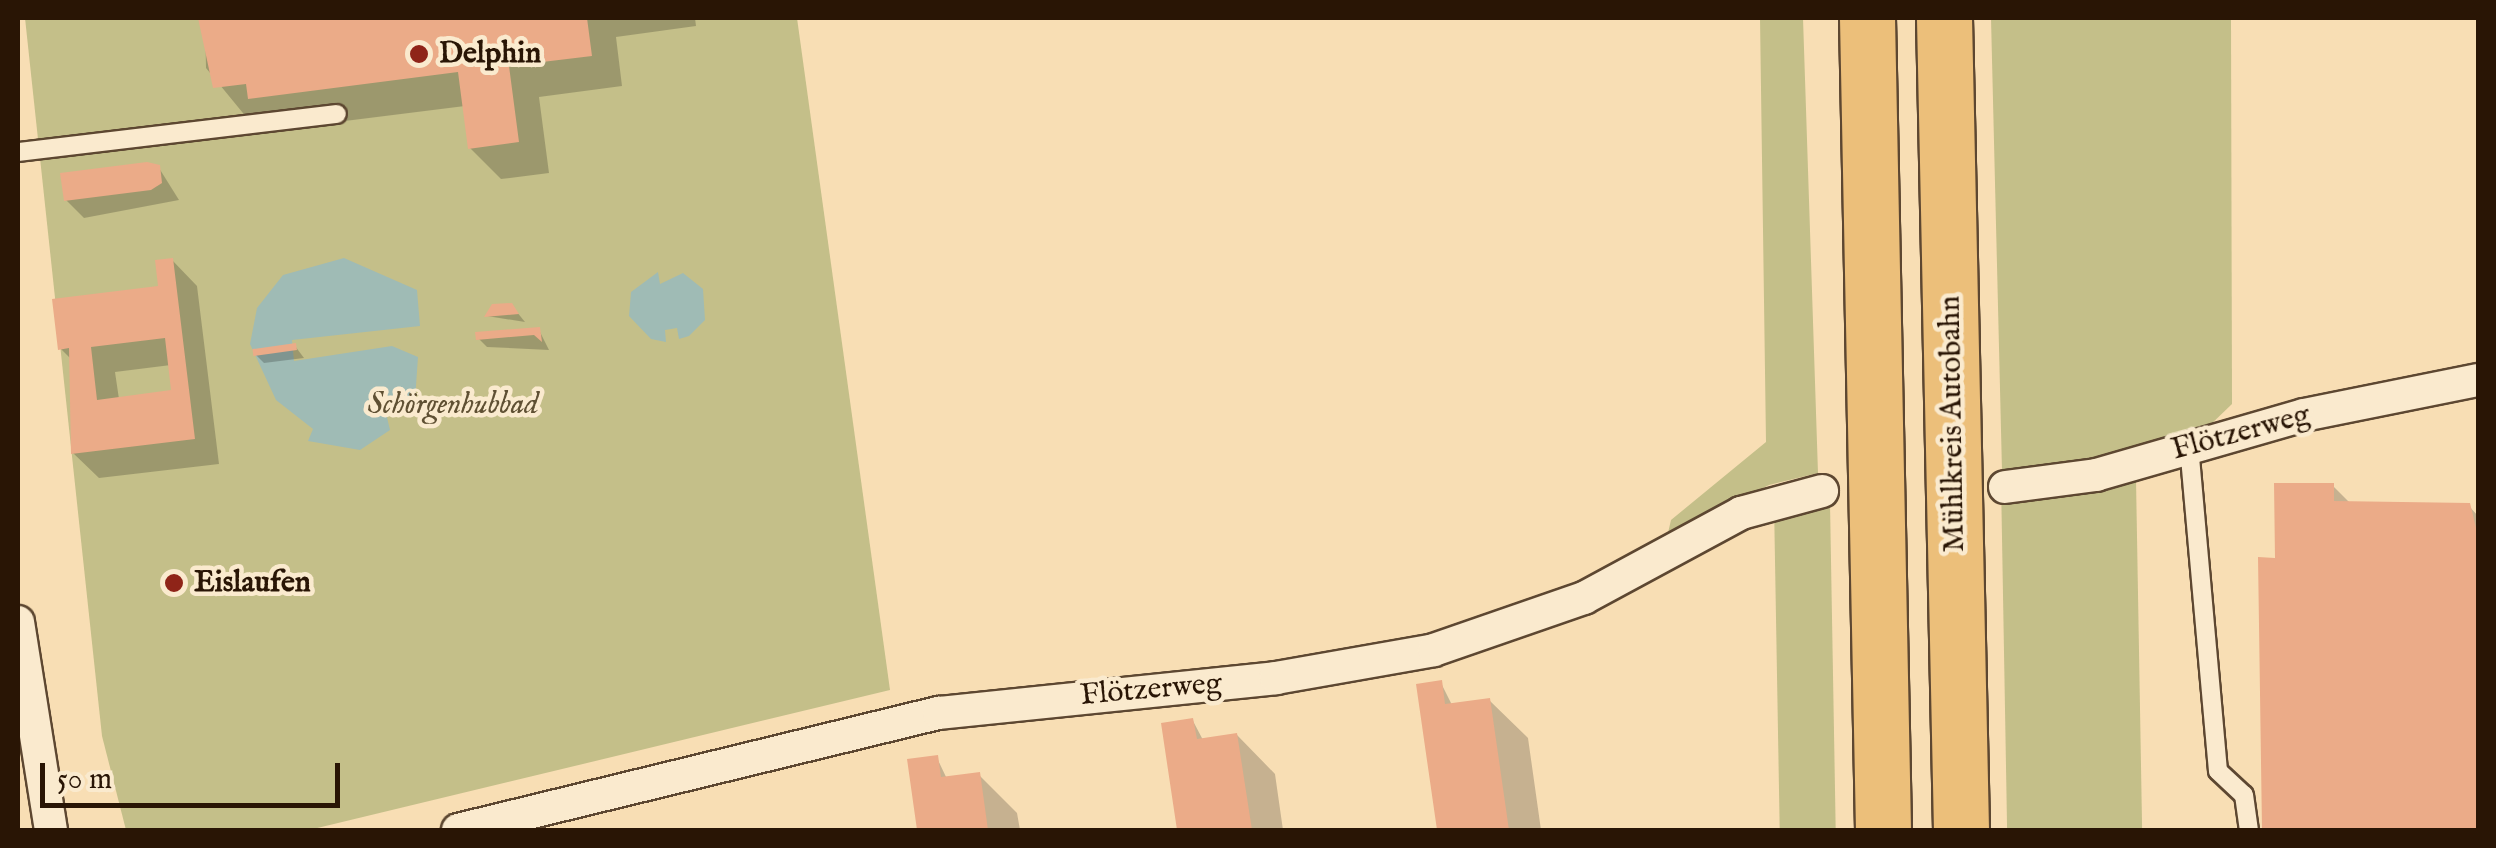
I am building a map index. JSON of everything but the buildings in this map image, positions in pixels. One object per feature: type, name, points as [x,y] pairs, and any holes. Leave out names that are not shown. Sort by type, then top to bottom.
[{"type":"highway","points":[[1867,18],[1883,830]]},
{"type":"highway","name":"Mühlkreis Autobahn","points":[[1944,18],[1961,830]]},
{"type":"street","name":"Flötzerweg","points":[[2005,487],[2096,475],[2189,446],[2478,380]]},
{"type":"street","name":"Flötzerweg","points":[[458,830],[939,713],[1276,678],[1451,645],[1584,598],[1741,512],[1822,491]]},
{"type":"street","points":[[18,622],[51,830]]},
{"type":"lane","points":[[18,152],[337,114]]},
{"type":"lane","points":[[2189,446],[2218,771],[2244,795],[2250,830]]},
{"type":"green space","name":"Schörgenhubbad","points":[[25,18],[797,18],[890,690],[309,830],[126,830],[102,736]]},
{"type":"green space","points":[[1760,18],[1803,18],[1818,473],[1769,485],[1667,537],[1671,520],[1766,442]]},
{"type":"green space","points":[[1991,18],[2231,18],[2232,404],[2206,429],[2050,473],[2002,471]]},
{"type":"green space","points":[[2136,479],[2142,830],[2007,830],[2001,481]]},
{"type":"green space","points":[[1830,503],[1836,830],[1780,830],[1774,504]]},
{"type":"water","points":[[344,258],[417,290],[420,326],[292,340],[294,361],[392,346],[418,357],[415,400],[378,400],[370,409],[385,409],[390,430],[360,450],[308,441],[313,429],[276,400],[250,344],[257,308],[283,275]]},
{"type":"water","points":[[658,272],[660,284],[683,273],[703,289],[705,320],[689,336],[679,339],[677,328],[665,330],[666,342],[651,339],[629,316],[631,292]]},
{"type":"place","name":"Delphin","points":[[419,54]]},
{"type":"place","name":"Eislaufen","points":[[174,583]]}]
